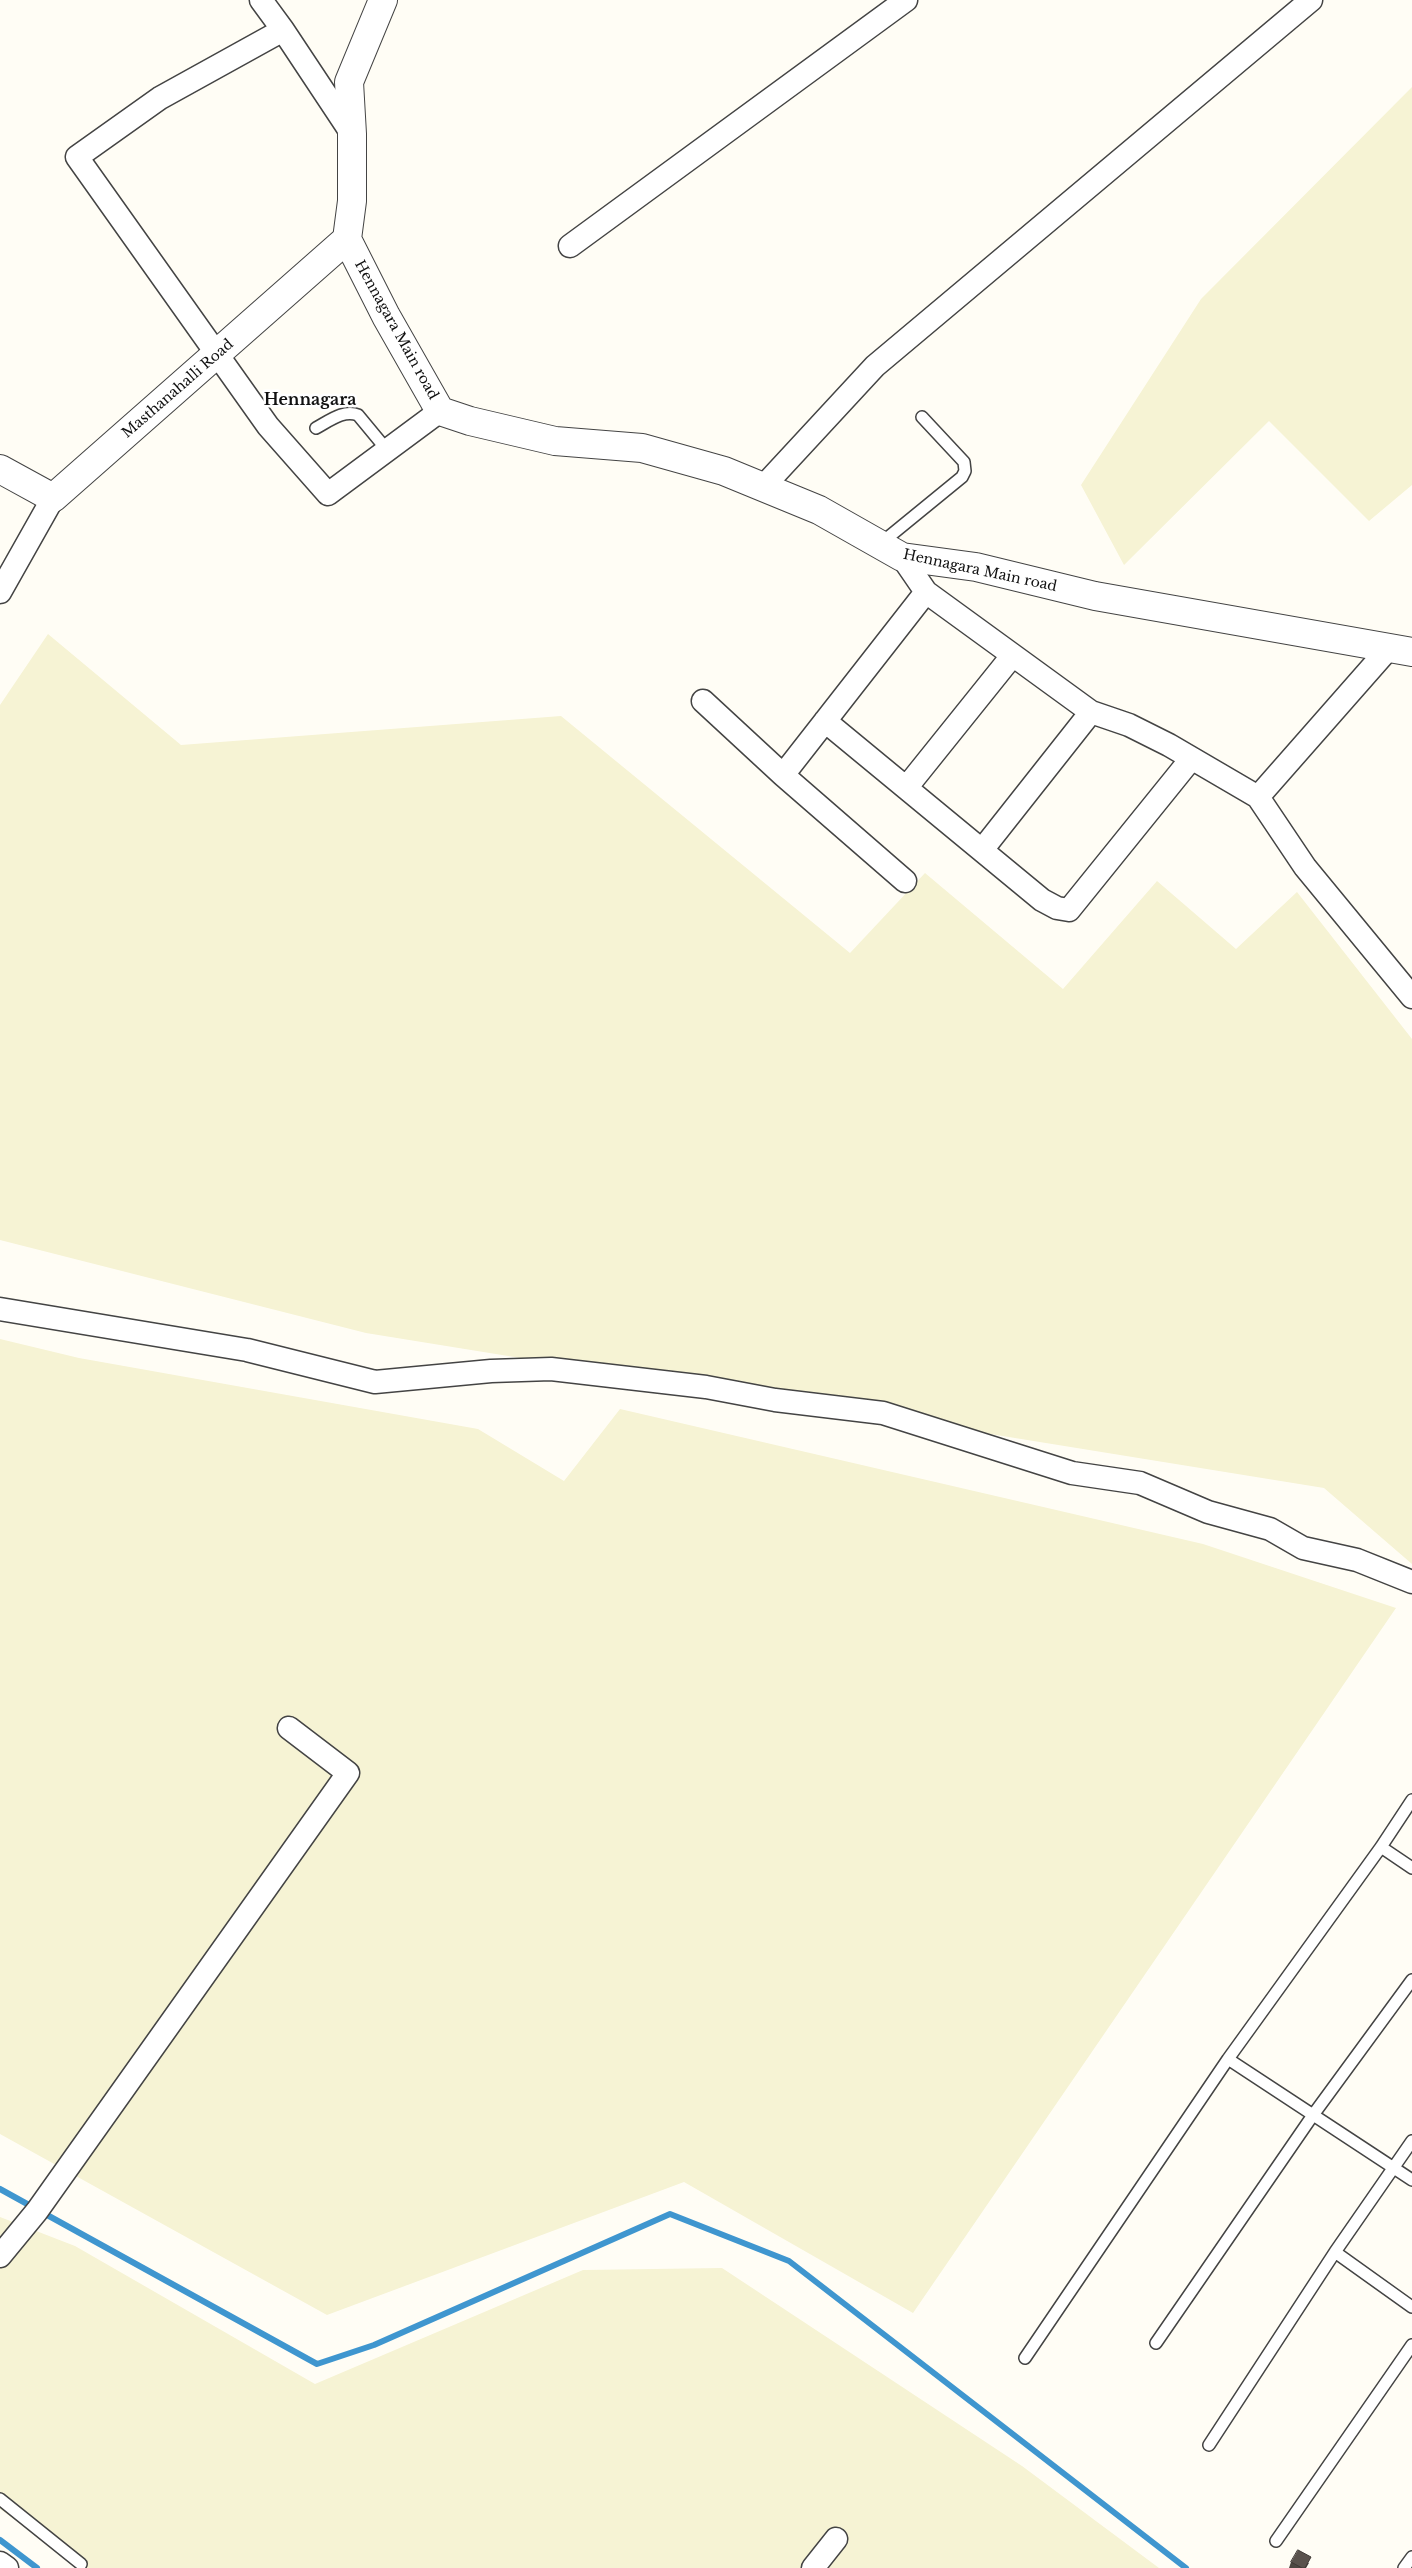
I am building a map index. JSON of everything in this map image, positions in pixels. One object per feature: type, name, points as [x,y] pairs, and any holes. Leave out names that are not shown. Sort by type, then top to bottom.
[{"type":"street","points":[[260,0],[283,30],[352,134]]},
{"type":"street","points":[[347,239],[352,201],[352,134],[349,82],[384,0]]},
{"type":"street","points":[[570,246],[906,0]]},
{"type":"street","points":[[763,487],[875,366],[1311,0]]},
{"type":"street","points":[[283,30],[160,98],[78,157],[268,426],[328,494],[440,411]]},
{"type":"street","name":"Hennagara Main road","points":[[347,239],[386,316],[440,411],[470,421],[555,441],[642,448],[724,471],[819,510],[891,550],[976,567],[1095,596],[1400,650]]},
{"type":"street","name":"Masthanahalli Road","points":[[54,498],[347,239]]},
{"type":"street","points":[[0,469],[54,498],[0,592]]},
{"type":"street","points":[[891,550],[926,592],[1091,712],[1129,725],[1170,745],[1191,759],[1221,773],[1258,797],[1305,867],[1412,997]]},
{"type":"street","points":[[783,775],[926,592]]},
{"type":"street","points":[[1258,797],[1400,650]]},
{"type":"street","points":[[906,788],[1012,656]]},
{"type":"street","points":[[703,701],[783,775],[905,881]]},
{"type":"street","points":[[982,850],[1091,712]]},
{"type":"street","points":[[825,721],[1042,900],[1057,908],[1069,910],[1191,759]]},
{"type":"street","points":[[0,1310],[247,1350],[375,1382],[491,1371],[551,1369],[706,1387],[775,1400],[883,1413],[1072,1473],[1140,1483],[1208,1512],[1270,1529],[1303,1548],[1357,1560],[1412,1582]]},
{"type":"street","points":[[0,2256],[37,2211],[348,1772],[288,1728]]},
{"type":"street","points":[[813,2568],[836,2539]]},
{"type":"street","points":[[0,2563],[7,2568]]},
{"type":"lane","points":[[316,428],[346,413],[352,412],[358,415],[387,450]]},
{"type":"lane","points":[[891,550],[962,477],[965,471],[964,462],[922,417]]},
{"type":"lane","points":[[1024,2358],[1228,2059],[1381,1847],[1412,1800]]},
{"type":"lane","points":[[1381,1847],[1412,1868]]},
{"type":"lane","points":[[1156,2343],[1313,2115],[1412,1980]]},
{"type":"lane","points":[[1228,2059],[1412,2180]]},
{"type":"lane","points":[[1209,2446],[1335,2252],[1412,2141]]},
{"type":"lane","points":[[1335,2252],[1412,2307]]},
{"type":"lane","points":[[1276,2541],[1412,2345]]},
{"type":"lane","points":[[0,2499],[81,2564]]},
{"type":"lane","points":[[1404,2568],[1412,2557]]},
{"type":"shaded area","points":[[1412,87],[1412,485],[1369,521],[1269,421],[1124,565],[1081,485],[1201,299]]},
{"type":"shaded area","points":[[48,634],[181,745],[561,716],[850,953],[925,873],[1063,989],[1157,881],[1236,949],[1297,892],[1412,1039],[1412,1564],[1324,1488],[366,1333],[0,1240],[0,705]]},
{"type":"shaded area","points":[[0,1339],[79,1358],[478,1429],[564,1481],[620,1409],[1203,1544],[1396,1608],[913,2313],[684,2182],[327,2315],[0,2134]]},
{"type":"shaded area","points":[[0,2217],[75,2246],[315,2384],[583,2270],[722,2268],[1022,2466],[1159,2568],[82,2568],[0,2509]]},
{"type":"building","points":[[1298,2550],[1311,2557],[1305,2568],[1291,2562]]},
{"type":"waterway","points":[[0,2189],[317,2364],[374,2345],[670,2214],[789,2261],[1186,2568]]},
{"type":"waterway","points":[[0,2540],[37,2568]]},
{"type":"district","name":"Hennagara","points":[[310,400]]}]
